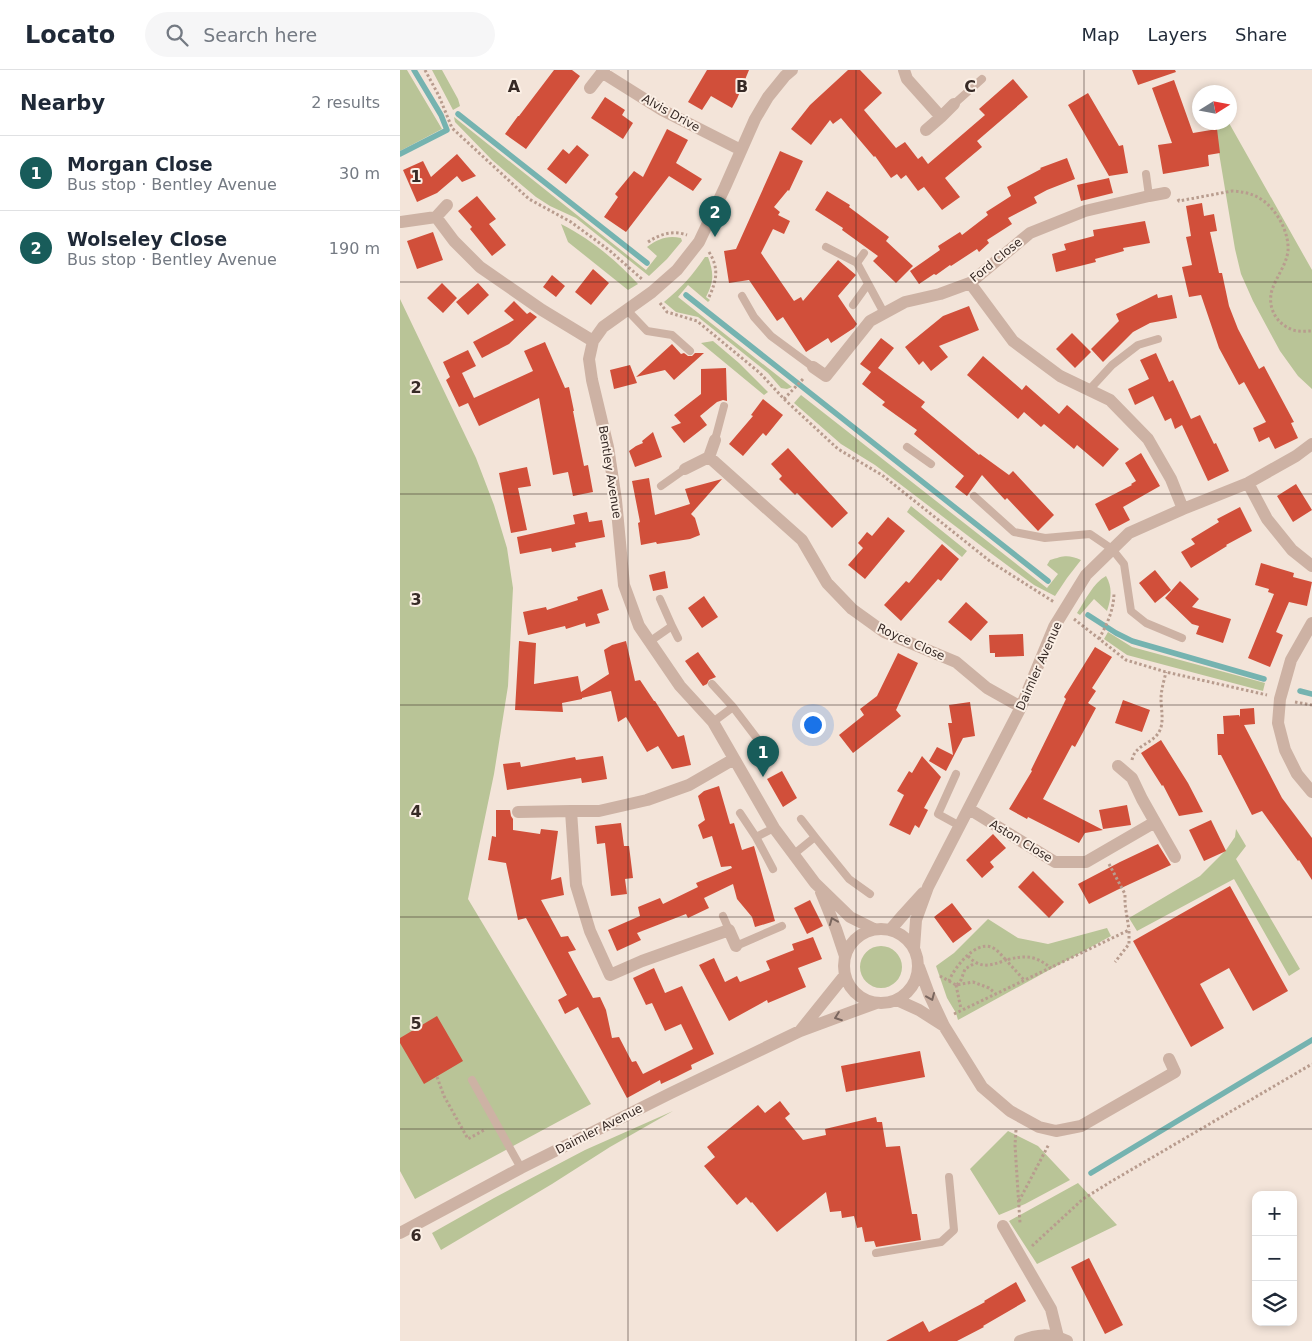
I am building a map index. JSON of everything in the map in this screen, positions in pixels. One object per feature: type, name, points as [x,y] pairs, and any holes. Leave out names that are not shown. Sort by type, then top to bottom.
[{"type":"street","points":[[436,217],[454,242],[480,267],[542,310],[593,341],[603,327],[652,292],[678,270],[699,242],[755,120],[768,97],[792,70]]},
{"type":"street","points":[[904,70],[907,79],[941,116]]},
{"type":"street","name":"Alvis Drive","points":[[590,88],[603,71],[662,110],[741,150]]},
{"type":"street","points":[[926,130],[954,104]]},
{"type":"street","name":"Ford Close","points":[[813,366],[826,376],[870,321],[905,302],[940,294],[970,283],[1030,233],[1084,211],[1165,193]]},
{"type":"street","points":[[401,222],[436,217],[447,205]]},
{"type":"street","points":[[970,283],[1013,341],[1060,376],[1110,400],[1148,439],[1171,479],[1183,509]]},
{"type":"street","name":"Bentley Avenue","points":[[593,341],[589,359],[608,447],[618,516],[624,586],[639,626],[680,686],[713,722],[774,828],[819,887],[850,917],[874,929]]},
{"type":"street","points":[[686,469],[709,457],[715,440]]},
{"type":"street","name":"Daimler Avenue","points":[[914,948],[916,920],[928,887],[1021,707],[1054,628],[1086,575],[1129,533],[1248,483],[1296,456],[1312,444]]},
{"type":"street","name":"Royce Close","points":[[709,457],[802,540],[827,583],[852,609],[884,632],[956,662],[987,688],[1021,707]]},
{"type":"street","points":[[1248,483],[1267,518],[1292,550],[1312,566]]},
{"type":"street","points":[[1312,624],[1291,660],[1280,699],[1278,723],[1285,750],[1296,774],[1312,792]]},
{"type":"street","points":[[518,812],[599,811],[647,800],[689,785],[734,759]]},
{"type":"street","points":[[1118,766],[1132,778],[1175,857]]},
{"type":"street","name":"Aston Close","points":[[969,809],[1055,862],[1086,862],[1155,822]]},
{"type":"street","points":[[571,811],[576,885],[590,932],[610,975],[642,961],[729,930],[736,946]]},
{"type":"street","name":"Bentley Avenue","points":[[819,887],[845,956]]},
{"type":"street","name":"Daimler Avenue","points":[[891,930],[928,887]]},
{"type":"street","points":[[919,967],[914,985],[905,995],[897,1000],[876,1003],[864,999],[850,986],[845,975],[845,956],[850,944],[866,931],[874,929],[891,930],[906,938],[914,948],[919,967],[942,1023],[982,1087],[1010,1112],[1039,1127],[1056,1131],[1081,1126],[1175,1072],[1168,1059]]},
{"type":"street","name":"Daimler Avenue","points":[[800,1031],[845,975]]},
{"type":"street","points":[[897,1000],[942,1023]]},
{"type":"street","name":"Daimler Avenue","points":[[400,1234],[521,1168],[671,1093],[800,1031],[876,1003]]},
{"type":"street","points":[[1003,1226],[1051,1310],[1062,1339]]},
{"type":"street","points":[[1020,1341],[1034,1336],[1047,1335],[1062,1339]]},
{"type":"lane","points":[[954,104],[982,80]]},
{"type":"lane","points":[[1146,174],[1149,196]]},
{"type":"lane","points":[[826,247],[857,263],[884,313]]},
{"type":"lane","points":[[857,263],[864,253]]},
{"type":"lane","points":[[853,305],[868,284]]},
{"type":"lane","points":[[742,296],[754,317],[771,336],[813,366]]},
{"type":"lane","points":[[627,310],[646,331],[672,335],[690,350]]},
{"type":"lane","points":[[1089,390],[1112,365],[1138,345],[1158,339]]},
{"type":"lane","points":[[715,440],[724,406]]},
{"type":"lane","points":[[907,447],[931,464]]},
{"type":"lane","points":[[661,486],[686,469]]},
{"type":"lane","points":[[974,496],[1014,532],[1045,538],[1090,534],[1112,549],[1124,564],[1131,611],[1146,623],[1182,638]]},
{"type":"lane","points":[[660,599],[678,638]]},
{"type":"lane","points":[[649,642],[672,626]]},
{"type":"lane","points":[[712,684],[733,707],[765,750]]},
{"type":"lane","points":[[713,722],[733,707]]},
{"type":"lane","points":[[956,774],[938,814],[960,826]]},
{"type":"lane","points":[[740,813],[756,837],[773,869]]},
{"type":"lane","points":[[801,819],[849,879],[870,894]]},
{"type":"lane","points":[[756,837],[774,828]]},
{"type":"lane","points":[[794,854],[815,837]]},
{"type":"lane","points":[[723,916],[729,930]]},
{"type":"lane","points":[[736,946],[782,926]]},
{"type":"lane","points":[[472,1080],[521,1168]]},
{"type":"lane","points":[[876,1254],[941,1242],[954,1230],[949,1177]]},
{"type":"path","points":[[425,70],[439,96],[452,128],[529,199],[572,222],[641,277],[667,312],[697,320],[760,373],[784,399],[838,448],[882,475],[991,562],[1052,601],[1126,660],[1166,672],[1312,705]]},
{"type":"path","points":[[1178,196],[1179,202],[1240,192],[1253,195],[1265,201],[1281,221],[1288,251],[1284,268],[1272,291],[1272,311],[1277,320],[1286,326],[1294,330],[1312,331]]},
{"type":"path","points":[[648,242],[657,236],[679,232],[706,247],[714,260],[716,273],[715,285],[709,297]]},
{"type":"path","points":[[784,399],[804,378]]},
{"type":"path","points":[[1099,639],[1111,615],[1114,601],[1114,585]]},
{"type":"path","points":[[1133,764],[1132,758],[1137,748],[1156,736],[1160,730],[1162,720],[1161,697],[1166,672]]},
{"type":"path","points":[[1104,852],[1125,894],[1129,930],[1130,944],[1115,962]]},
{"type":"path","points":[[942,1023],[962,1010],[1129,930]]},
{"type":"path","points":[[949,981],[960,962],[983,946],[990,946],[995,949],[1024,980]]},
{"type":"path","points":[[968,956],[975,963],[985,965],[1029,956],[1042,960],[1051,968]]},
{"type":"path","points":[[956,985],[961,980],[965,969],[975,963]]},
{"type":"path","points":[[940,976],[956,985],[973,982],[989,988],[995,994]]},
{"type":"path","points":[[956,985],[962,1010]]},
{"type":"path","points":[[1020,1256],[1083,1199],[1112,1180],[1312,1064]]},
{"type":"path","points":[[437,1077],[444,1096],[468,1139],[487,1128],[492,1136]]},
{"type":"path","points":[[1017,1115],[1016,1145],[1020,1229]]},
{"type":"path","points":[[1019,1201],[1056,1131]]},
{"type":"green space","points":[[400,70],[407,70],[442,129],[400,151]]},
{"type":"green space","points":[[432,70],[442,70],[460,106],[453,110]]},
{"type":"green space","points":[[454,117],[646,270],[657,256],[647,247],[667,237],[681,238],[682,241],[649,276],[576,218],[536,197],[492,160],[455,122]]},
{"type":"green space","points":[[1215,130],[1233,130],[1312,270],[1312,389],[1298,376],[1280,351],[1241,274]]},
{"type":"green space","points":[[561,224],[602,250],[638,284],[628,290],[568,242]]},
{"type":"green space","points":[[705,257],[708,257],[712,273],[711,287],[706,297],[710,300],[708,302],[688,285],[678,297],[792,387],[787,389],[781,388],[768,373],[698,317],[676,312],[664,302],[676,292]]},
{"type":"green space","points":[[400,299],[476,458],[494,505],[507,548],[513,588],[508,686],[494,774],[468,899],[591,1104],[415,1199],[400,1171]]},
{"type":"green space","points":[[713,341],[739,363],[768,392],[764,395],[701,343]]},
{"type":"green space","points":[[801,395],[1047,588],[1058,574],[1047,565],[1050,560],[1066,556],[1081,560],[1055,596],[1034,585],[875,465],[841,444],[794,403]]},
{"type":"green space","points":[[911,506],[967,551],[962,557],[907,512]]},
{"type":"green space","points":[[1106,576],[1111,594],[1107,611],[1094,599],[1080,615],[1077,613],[1093,588]]},
{"type":"green space","points":[[1108,632],[1132,647],[1265,683],[1263,691],[1127,655],[1104,639]]},
{"type":"green space","points":[[1236,829],[1246,846],[1236,859],[1300,969],[1289,976],[1234,879],[1137,931],[1129,918],[1200,876],[1226,850],[1235,837]]},
{"type":"green space","points":[[988,919],[1018,938],[1048,944],[1107,928],[1111,936],[958,1020],[947,998],[936,966],[954,953]]},
{"type":"green space","points":[[877,946],[885,946],[896,952],[902,967],[896,982],[885,988],[877,988],[866,982],[860,971],[860,963],[866,952]]},
{"type":"green space","points":[[673,1111],[441,1250],[432,1233],[585,1150]]},
{"type":"green space","points":[[1008,1131],[1038,1146],[1070,1180],[1025,1204],[999,1215],[970,1169]]},
{"type":"green space","points":[[1078,1183],[1117,1225],[1037,1264],[1009,1221]]},
{"type":"building","points":[[554,70],[572,70],[580,76],[526,149],[505,134]]},
{"type":"building","points":[[707,70],[749,70],[732,108],[711,96],[702,110],[688,102]]},
{"type":"building","points":[[848,70],[860,70],[882,93],[864,110],[896,148],[905,142],[918,159],[922,156],[928,164],[985,115],[979,109],[1013,79],[1028,97],[977,141],[982,147],[945,178],[960,197],[942,210],[924,187],[918,191],[906,175],[901,179],[897,174],[891,178],[875,156],[841,118],[833,124],[830,120],[811,145],[791,129],[810,105]]},
{"type":"building","points":[[1132,70],[1175,70],[1176,72],[1138,85]]},
{"type":"building","points":[[1174,80],[1193,133],[1217,130],[1220,153],[1208,155],[1209,166],[1163,174],[1158,145],[1172,143],[1152,88]]},
{"type":"building","points":[[1088,93],[1119,146],[1123,145],[1128,173],[1109,176],[1068,105]]},
{"type":"building","points":[[605,97],[625,110],[622,115],[633,123],[623,139],[591,118]]},
{"type":"building","points":[[667,129],[688,140],[676,163],[702,179],[693,191],[669,176],[626,232],[604,217],[618,197],[615,194],[634,171],[643,177]]},
{"type":"building","points":[[577,145],[589,155],[566,184],[547,169],[563,149],[569,154]]},
{"type":"building","points":[[780,151],[803,161],[789,191],[774,207],[780,212],[778,215],[790,221],[784,234],[773,229],[761,253],[794,301],[801,297],[803,301],[838,260],[856,275],[838,296],[857,324],[831,343],[828,338],[806,352],[783,317],[777,321],[749,280],[729,283],[724,251],[736,249]]},
{"type":"building","points":[[457,154],[476,176],[462,182],[457,176],[437,193],[417,202],[403,170],[423,161],[431,177]]},
{"type":"building","points":[[1067,158],[1075,179],[1034,197],[1037,203],[1008,218],[1012,224],[987,240],[989,243],[979,252],[977,249],[919,284],[910,271],[940,250],[938,246],[960,232],[962,235],[988,215],[986,212],[1011,196],[1007,187],[1040,168]]},
{"type":"building","points":[[1109,178],[1113,193],[1081,201],[1077,185]]},
{"type":"building","points":[[827,191],[850,205],[849,207],[889,237],[886,241],[913,266],[896,283],[873,261],[878,256],[842,230],[843,228],[815,210]]},
{"type":"building","points":[[477,196],[496,219],[489,224],[506,245],[492,256],[470,229],[472,227],[458,211]]},
{"type":"building","points":[[1202,203],[1204,216],[1214,214],[1217,231],[1210,232],[1219,273],[1222,273],[1229,306],[1238,329],[1259,369],[1264,366],[1294,422],[1291,423],[1298,438],[1275,449],[1269,437],[1259,442],[1253,428],[1266,422],[1244,382],[1239,385],[1219,348],[1201,295],[1189,297],[1182,267],[1192,265],[1186,237],[1191,236],[1186,206]]},
{"type":"building","points":[[1145,221],[1150,243],[1123,248],[1124,251],[1095,259],[1096,262],[1056,272],[1052,254],[1066,250],[1064,244],[1094,236],[1093,230]]},
{"type":"building","points":[[433,232],[443,260],[417,269],[407,241]]},
{"type":"building","points":[[593,269],[609,283],[591,305],[575,292]]},
{"type":"building","points":[[552,275],[565,286],[556,297],[543,287]]},
{"type":"building","points":[[442,283],[457,298],[443,313],[427,298]]},
{"type":"building","points":[[478,283],[489,295],[468,315],[456,302]]},
{"type":"building","points":[[1157,294],[1158,298],[1172,295],[1177,318],[1150,323],[1133,332],[1103,362],[1091,349],[1119,321],[1116,314]]},
{"type":"building","points":[[514,301],[527,314],[530,312],[537,317],[509,344],[482,358],[473,342],[514,320],[504,311]]},
{"type":"building","points":[[969,306],[979,330],[939,346],[948,357],[931,371],[923,361],[919,365],[905,347],[943,316]]},
{"type":"building","points":[[1072,333],[1091,352],[1075,368],[1056,349]]},
{"type":"building","points":[[881,338],[894,348],[878,368],[925,402],[921,407],[979,455],[1009,475],[1013,471],[1054,515],[1038,531],[982,475],[967,496],[955,487],[964,476],[914,434],[917,430],[882,405],[885,402],[862,384],[871,372],[860,364]]},
{"type":"building","points":[[545,342],[565,388],[569,387],[584,466],[588,465],[593,492],[573,496],[568,472],[553,475],[539,398],[479,426],[468,403],[459,407],[446,380],[450,377],[443,362],[468,350],[476,366],[462,373],[474,398],[533,371],[524,351]]},
{"type":"building","points":[[672,344],[681,354],[684,353],[688,356],[692,356],[695,353],[704,353],[674,380],[665,370],[636,377]]},
{"type":"building","points":[[1156,353],[1169,382],[1173,380],[1191,419],[1200,415],[1229,471],[1208,481],[1182,425],[1175,429],[1171,418],[1165,421],[1153,396],[1135,405],[1128,389],[1149,379],[1140,360]]},
{"type":"building","points":[[983,356],[1022,390],[1026,385],[1059,414],[1067,405],[1119,449],[1103,467],[1077,445],[1074,449],[1044,424],[1041,427],[1024,412],[1018,419],[967,375]]},
{"type":"building","points":[[630,365],[637,383],[614,389],[610,370]]},
{"type":"building","points":[[726,368],[727,401],[717,402],[700,416],[707,425],[684,443],[671,427],[681,423],[674,415],[701,394],[701,369]]},
{"type":"building","points":[[763,399],[783,415],[766,436],[763,433],[743,456],[729,444],[753,416],[751,415]]},
{"type":"building","points":[[653,432],[662,457],[635,467],[629,451],[643,443],[642,441]]},
{"type":"building","points":[[788,448],[848,513],[832,528],[797,493],[795,495],[779,479],[782,476],[771,464]]},
{"type":"building","points":[[1141,453],[1160,486],[1123,507],[1130,520],[1109,531],[1095,504],[1132,485],[1136,481],[1125,463]]},
{"type":"building","points":[[527,467],[531,486],[518,488],[527,530],[511,533],[499,473]]},
{"type":"building","points":[[649,478],[655,515],[690,504],[685,489],[722,479],[691,514],[695,518],[700,535],[690,539],[641,545],[638,523],[640,522],[632,481]]},
{"type":"building","points":[[1296,484],[1312,510],[1293,522],[1277,496]]},
{"type":"building","points":[[1240,507],[1252,531],[1226,545],[1191,568],[1181,552],[1195,544],[1191,539],[1219,522],[1217,519]]},
{"type":"building","points":[[587,512],[589,522],[602,520],[605,537],[575,543],[576,547],[552,552],[551,548],[520,554],[517,537],[575,524],[573,515]]},
{"type":"building","points":[[888,517],[905,531],[865,579],[848,565],[863,548],[858,543],[867,532],[872,536]]},
{"type":"building","points":[[942,544],[959,559],[941,581],[938,579],[901,621],[884,605],[906,581],[909,583]]},
{"type":"building","points":[[1261,563],[1294,573],[1293,577],[1312,582],[1307,606],[1289,602],[1276,632],[1283,635],[1270,667],[1248,658],[1274,594],[1268,592],[1269,589],[1255,585]]},
{"type":"building","points":[[1155,570],[1171,590],[1155,603],[1139,583]]},
{"type":"building","points":[[665,571],[668,588],[653,591],[649,575]]},
{"type":"building","points":[[1180,581],[1199,599],[1192,607],[1231,619],[1223,643],[1196,634],[1199,626],[1192,624],[1165,598]]},
{"type":"building","points":[[602,589],[609,610],[597,614],[600,623],[586,627],[585,623],[566,629],[565,626],[528,635],[523,612],[546,607],[547,610],[578,600],[577,597]]},
{"type":"building","points":[[704,596],[718,617],[702,628],[688,608]]},
{"type":"building","points":[[966,602],[988,622],[971,641],[948,622]]},
{"type":"building","points":[[1023,634],[1024,656],[995,657],[995,653],[990,653],[989,635]]},
{"type":"building","points":[[519,641],[536,643],[534,684],[578,676],[581,692],[609,674],[604,650],[612,645],[626,641],[635,681],[640,680],[678,737],[684,735],[691,765],[672,769],[658,746],[647,752],[626,717],[618,722],[611,691],[562,703],[563,712],[515,710]]},
{"type":"building","points":[[1095,647],[1112,657],[1092,688],[1096,691],[1088,703],[1096,708],[1075,747],[1072,745],[1043,799],[1103,830],[1085,833],[1079,843],[1009,809],[1032,771],[1066,699],[1064,697]]},
{"type":"building","points":[[698,652],[716,677],[709,680],[703,686],[685,661]]},
{"type":"building","points":[[898,653],[918,663],[896,710],[901,716],[853,753],[839,735],[864,715],[860,709],[877,696]]},
{"type":"building","points":[[1123,700],[1150,710],[1142,732],[1115,723]]},
{"type":"building","points":[[970,702],[975,736],[963,738],[946,771],[929,761],[937,747],[953,755],[948,723],[952,723],[949,705]]},
{"type":"building","points":[[1254,708],[1255,724],[1244,725],[1282,798],[1312,838],[1312,880],[1262,811],[1252,815],[1221,755],[1218,755],[1217,734],[1224,734],[1223,716],[1239,715],[1240,717],[1240,709]]},
{"type":"building","points":[[1161,740],[1188,783],[1203,812],[1179,816],[1163,785],[1141,753]]},
{"type":"building","points":[[603,756],[607,779],[582,783],[581,778],[507,790],[503,764],[520,762],[521,767],[575,757],[576,760]]},
{"type":"building","points":[[922,756],[941,777],[924,808],[928,810],[919,828],[915,825],[910,835],[889,825],[904,795],[897,791],[909,771],[912,773]]},
{"type":"building","points":[[782,771],[797,798],[783,807],[767,779]]},
{"type":"building","points":[[719,786],[730,824],[734,823],[742,850],[754,846],[775,921],[755,927],[752,917],[737,899],[733,884],[704,898],[709,908],[688,918],[686,914],[637,933],[641,940],[617,951],[608,930],[640,916],[638,907],[660,898],[663,904],[698,887],[696,883],[732,868],[731,866],[721,867],[712,836],[703,839],[698,825],[705,820],[698,796],[704,791]]},
{"type":"building","points":[[1127,805],[1131,825],[1103,829],[1099,810]]},
{"type":"building","points":[[496,810],[510,810],[513,819],[513,830],[540,834],[541,829],[558,831],[551,880],[561,877],[564,895],[541,900],[561,937],[568,936],[576,950],[568,952],[593,998],[600,997],[606,1010],[612,1038],[619,1037],[632,1062],[636,1061],[643,1074],[693,1049],[681,1024],[665,1031],[652,1003],[646,1005],[633,978],[654,968],[665,993],[682,986],[714,1054],[691,1065],[692,1069],[661,1084],[660,1080],[627,1098],[578,1007],[565,1014],[558,1000],[567,995],[526,918],[518,920],[506,863],[488,860],[492,836],[496,837]]},
{"type":"building","points":[[1211,820],[1226,851],[1204,861],[1189,830]]},
{"type":"building","points":[[621,823],[624,846],[629,846],[633,878],[625,879],[627,894],[611,896],[605,843],[597,844],[595,826]]},
{"type":"building","points":[[993,834],[1006,848],[990,862],[994,867],[982,878],[966,860]]},
{"type":"building","points":[[1158,844],[1171,865],[1089,904],[1078,884]]},
{"type":"building","points":[[1033,871],[1064,902],[1049,918],[1018,887]]},
{"type":"building","points":[[1230,886],[1288,991],[1253,1011],[1229,968],[1200,984],[1224,1028],[1191,1047],[1133,941]]},
{"type":"building","points":[[810,900],[823,926],[807,934],[794,908]]},
{"type":"building","points":[[952,903],[972,929],[953,943],[934,917]]},
{"type":"building","points":[[813,937],[822,959],[798,968],[806,987],[768,1003],[767,1000],[729,1021],[699,965],[714,958],[725,982],[737,976],[740,982],[770,970],[766,961],[794,950],[792,944]]},
{"type":"building","points":[[437,1016],[463,1061],[424,1084],[400,1043],[400,1038]]},
{"type":"building","points":[[920,1051],[925,1077],[846,1092],[841,1066]]},
{"type":"building","points":[[780,1101],[790,1114],[785,1118],[803,1140],[826,1135],[825,1129],[876,1117],[877,1122],[882,1122],[886,1147],[900,1146],[912,1214],[917,1214],[921,1240],[876,1247],[874,1241],[865,1242],[862,1227],[857,1228],[854,1216],[842,1218],[841,1211],[830,1212],[826,1192],[777,1232],[746,1197],[737,1205],[704,1166],[715,1157],[707,1147],[758,1105],[765,1113]]},
{"type":"building","points":[[1089,1258],[1123,1325],[1105,1334],[1071,1267]]},
{"type":"building","points":[[1016,1282],[1026,1301],[957,1341],[886,1341],[923,1321],[929,1332],[985,1302]]},
{"type":"waterway","points":[[400,154],[447,130],[441,115],[414,70]]},
{"type":"waterway","points":[[458,114],[647,263]]},
{"type":"waterway","points":[[686,295],[1048,581]]},
{"type":"waterway","points":[[1088,615],[1132,641],[1264,679]]},
{"type":"waterway","points":[[1300,691],[1312,694]]},
{"type":"waterway","points":[[1091,1173],[1312,1040]]},
{"type":"place","name":"Wolseley Close","points":[[715,237]]},
{"type":"place","name":"Morgan Close","points":[[763,777]]}]
